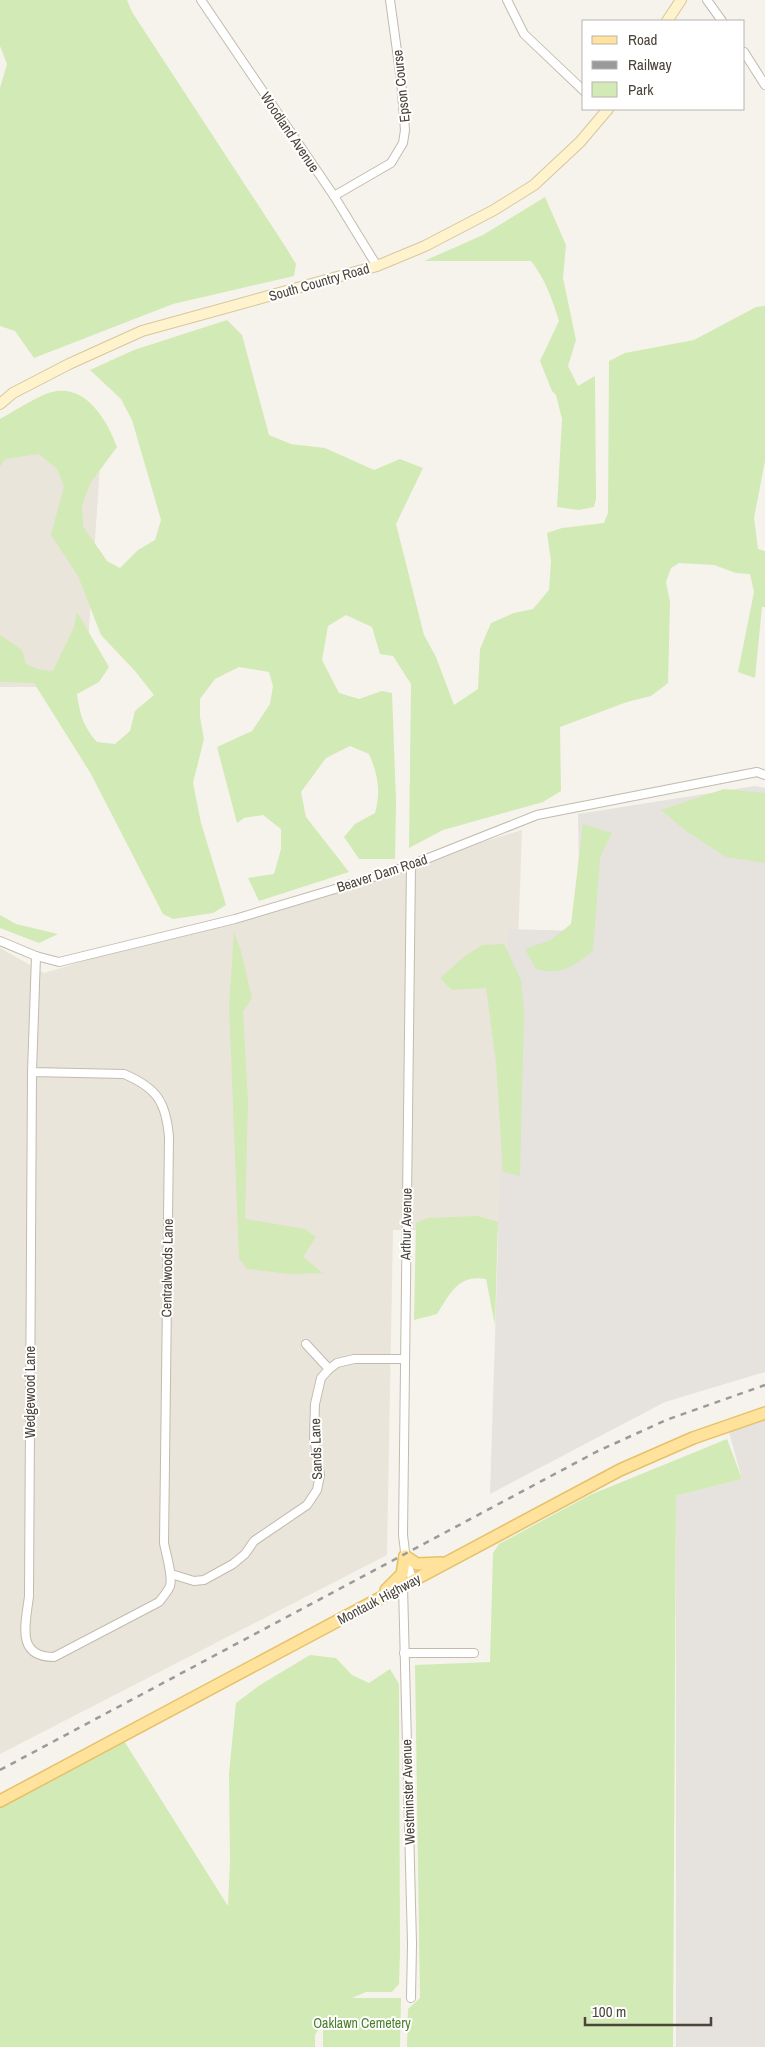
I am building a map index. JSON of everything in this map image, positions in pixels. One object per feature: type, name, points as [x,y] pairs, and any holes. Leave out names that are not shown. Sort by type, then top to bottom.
[{"type":"main road","points":[[669,20],[681,0]]},
{"type":"main road","name":"South Country Road","points":[[0,404],[13,393],[69,364],[142,331],[377,266],[425,246],[494,210],[534,185],[580,142],[606,110]]},
{"type":"main road","name":"Montauk Highway","points":[[0,1801],[637,1462],[693,1438],[765,1413]]},
{"type":"main road","points":[[373,1603],[400,1577],[406,1556],[414,1563],[421,1565],[448,1562]]},
{"type":"street","name":"Woodland Avenue","points":[[201,0],[334,196],[377,266]]},
{"type":"street","name":"Epson Course","points":[[334,196],[391,163],[403,142],[405,130],[401,80],[390,0]]},
{"type":"street","points":[[507,0],[524,34],[582,89]]},
{"type":"street","points":[[706,0],[721,20]]},
{"type":"street","points":[[745,54],[765,85]]},
{"type":"street","name":"Beaver Dam Road","points":[[0,941],[36,956],[59,962],[235,919],[411,865],[537,816],[757,772],[765,775]]},
{"type":"street","name":"Arthur Avenue","points":[[408,1584],[403,1535],[411,865]]},
{"type":"street","name":"Wedgewood Lane","points":[[36,956],[32,1072],[29,1596],[26,1628],[27,1646],[33,1653],[42,1657],[54,1657],[159,1602],[170,1586],[171,1574]]},
{"type":"street","name":"Centralwoods Lane","points":[[32,1072],[124,1074],[137,1080],[149,1089],[160,1100],[167,1114],[169,1137],[164,1543],[166,1559],[171,1574]]},
{"type":"street","points":[[306,1344],[330,1369],[338,1363],[354,1359],[404,1359]]},
{"type":"street","name":"Sands Lane","points":[[171,1574],[194,1581],[204,1580],[233,1564],[245,1554],[254,1541],[307,1504],[317,1490],[320,1475],[314,1437],[315,1404],[321,1378],[330,1369]]},
{"type":"street","name":"Westminster Avenue","points":[[408,1584],[404,1653],[412,1944],[411,1998]]},
{"type":"street","points":[[404,1653],[474,1653]]},
{"type":"shaded area","points":[[0,441],[101,451],[85,687],[0,687]]},
{"type":"shaded area","points":[[755,786],[765,788],[765,1372],[665,1402],[490,1494],[508,929],[580,931],[578,814]]},
{"type":"shaded area","points":[[522,830],[508,1231],[393,1230],[387,1555],[0,1754],[0,948],[44,973]]},
{"type":"shaded area","points":[[765,1413],[765,2047],[676,2047],[676,1496],[742,1479],[727,1425]]},
{"type":"green space","points":[[0,0],[127,0],[132,12],[296,264],[294,276],[173,304],[34,358],[15,331],[0,326],[0,88],[7,64],[0,46]]},
{"type":"green space","points":[[545,197],[566,245],[563,278],[576,340],[568,366],[578,386],[595,376],[596,499],[594,507],[579,510],[557,507],[562,419],[556,395],[552,391],[540,361],[559,321],[551,297],[540,275],[531,261],[424,261],[483,235]]},
{"type":"green space","points":[[765,306],[765,461],[754,518],[758,549],[765,551],[765,607],[762,607],[755,678],[738,672],[754,592],[750,574],[736,573],[714,565],[679,563],[671,568],[666,582],[670,602],[668,683],[651,696],[627,702],[560,727],[561,791],[543,802],[443,830],[409,848],[411,684],[393,656],[380,654],[372,627],[346,615],[328,626],[322,660],[339,693],[359,699],[382,691],[392,693],[396,801],[395,859],[359,859],[344,837],[355,824],[375,813],[378,797],[375,769],[369,754],[350,746],[326,758],[301,792],[306,817],[349,872],[259,901],[248,878],[274,874],[281,849],[281,829],[263,815],[244,818],[237,823],[217,747],[252,731],[270,704],[273,686],[269,672],[239,667],[215,679],[200,699],[200,717],[204,739],[193,783],[201,823],[226,905],[213,913],[173,919],[163,914],[91,774],[34,683],[0,682],[0,635],[22,650],[26,664],[37,669],[53,671],[74,627],[77,612],[109,667],[99,682],[77,694],[83,720],[88,731],[97,742],[115,744],[130,731],[135,711],[154,695],[135,671],[101,635],[78,576],[51,535],[64,486],[57,469],[39,454],[5,459],[0,467],[0,419],[52,392],[64,391],[75,393],[94,406],[107,426],[117,447],[91,482],[82,505],[83,526],[107,561],[120,568],[138,550],[155,540],[161,520],[132,420],[121,399],[90,370],[134,350],[227,320],[242,335],[269,435],[291,444],[325,448],[374,470],[400,459],[423,468],[396,524],[424,635],[436,657],[454,705],[478,689],[480,649],[491,623],[514,613],[533,609],[549,590],[551,561],[547,533],[562,528],[604,523],[608,513],[609,361],[625,353],[694,340],[756,307]]},
{"type":"green space","points":[[724,789],[765,793],[765,863],[726,857],[686,831],[661,810]]},
{"type":"green space","points":[[583,824],[612,833],[600,857],[593,951],[567,968],[553,971],[536,969],[525,949],[551,940],[571,924]]},
{"type":"green space","points":[[0,915],[16,924],[58,934],[39,943],[0,928]]},
{"type":"green space","points":[[234,932],[241,951],[252,998],[243,1012],[248,1102],[245,1219],[305,1229],[316,1237],[303,1257],[323,1273],[291,1274],[247,1269],[239,1258],[229,1006]]},
{"type":"green space","points":[[504,944],[521,980],[524,1012],[520,1176],[503,1172],[496,1062],[486,988],[452,990],[440,978],[465,956],[482,945]]},
{"type":"green space","points":[[478,1216],[498,1222],[495,1325],[486,1279],[476,1278],[456,1287],[437,1314],[414,1320],[416,1223],[428,1218]]},
{"type":"green space","points":[[727,1439],[742,1479],[676,1496],[673,2047],[407,2047],[408,2009],[420,1998],[415,1665],[490,1662],[493,1553],[499,1544],[590,1495]]},
{"type":"green space","name":"Oaklawn Cemetery","points":[[310,1655],[336,1658],[352,1675],[369,1683],[390,1669],[399,1684],[399,1984],[392,1992],[366,1992],[352,1998],[401,1998],[400,2047],[323,2047],[323,2022],[315,2035],[315,2047],[0,2047],[0,1801],[121,1736],[228,1906],[230,1861],[229,1773],[236,1703],[260,1685]]},
{"type":"railway","points":[[0,1770],[596,1452],[666,1420],[765,1385]]}]
